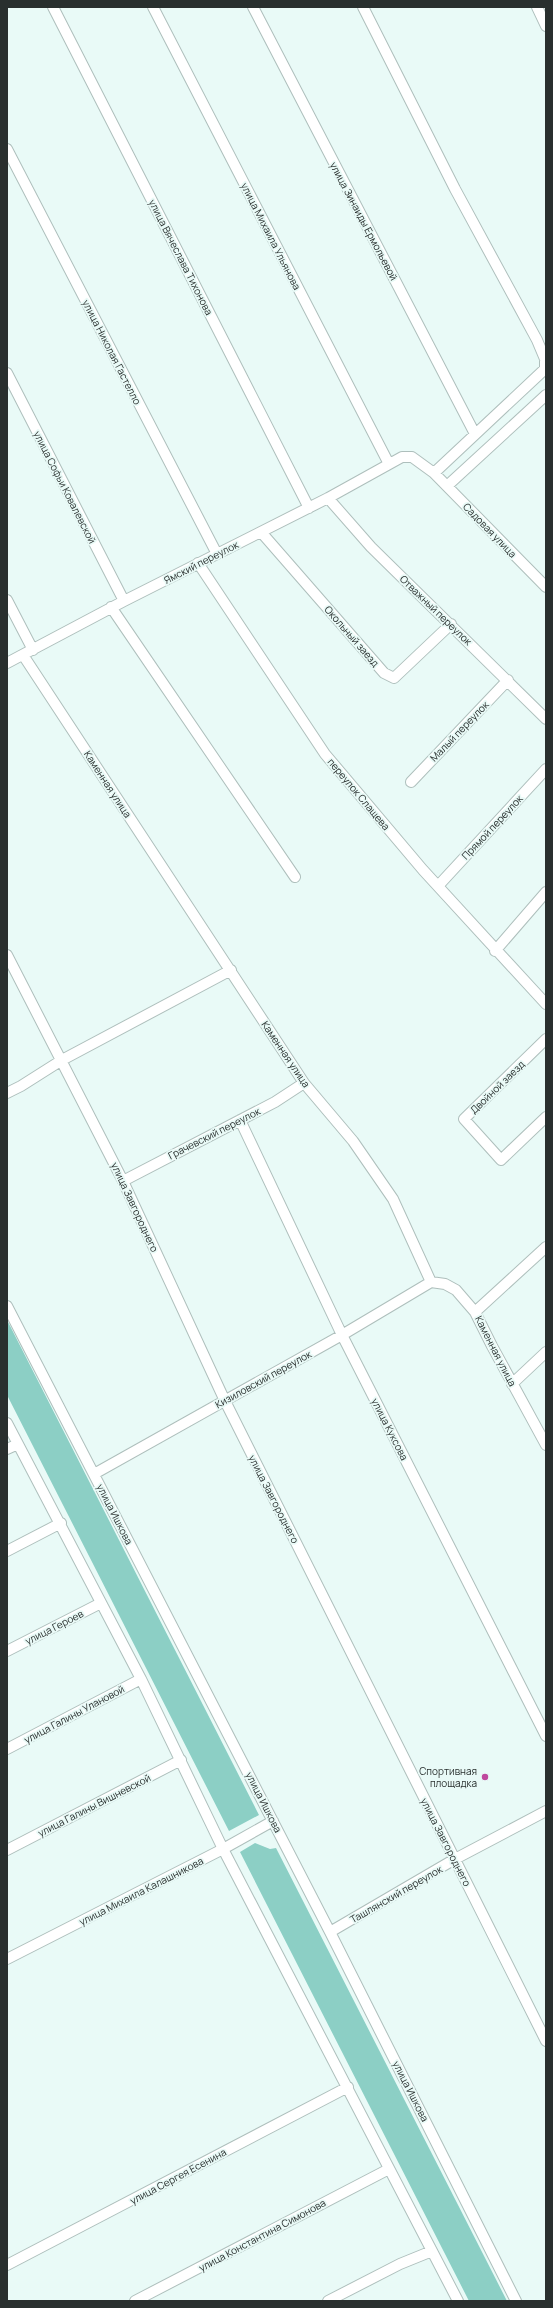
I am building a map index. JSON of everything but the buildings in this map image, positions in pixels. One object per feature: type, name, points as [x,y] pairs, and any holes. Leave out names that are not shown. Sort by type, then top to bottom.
[{"type":"street","name":"улица Вячеслава Тихонова","points":[[53,7],[309,508]]},
{"type":"street","name":"улица Михаила Ульянова","points":[[153,7],[392,462]]},
{"type":"street","name":"улица Зинаиды Ермольевой","points":[[253,7],[475,434]]},
{"type":"street","points":[[363,7],[455,189],[537,340],[545,359],[545,368],[434,473]]},
{"type":"street","points":[[537,7],[546,26]]},
{"type":"street","name":"улица Николая Гастелло","points":[[7,149],[217,554]]},
{"type":"street","name":"улица Софьи Ковалевской","points":[[7,373],[124,601]]},
{"type":"street","points":[[447,486],[546,395]]},
{"type":"street","name":"Садовая улица","points":[[392,462],[402,457],[412,457],[434,473],[546,587]]},
{"type":"street","name":"Ямский переулок","points":[[7,663],[112,607],[309,508],[392,462]]},
{"type":"street","name":"Отважный переулок","points":[[328,498],[371,547],[546,719]]},
{"type":"street","name":"Окольный заезд","points":[[261,532],[384,672],[394,678],[404,671],[451,624]]},
{"type":"street","name":"переулок Слащева","points":[[198,563],[325,754],[495,951],[546,1004]]},
{"type":"street","points":[[7,600],[33,650]]},
{"type":"street","points":[[112,607],[295,877]]},
{"type":"street","name":"Каменная улица","points":[[23,655],[304,1082],[353,1141],[393,1198],[431,1282],[445,1284],[456,1290],[475,1312],[512,1384],[546,1445]]},
{"type":"street","name":"Малый переулок","points":[[411,782],[508,680]]},
{"type":"street","name":"Прямой переулок","points":[[438,886],[546,768]]},
{"type":"street","points":[[495,951],[546,892]]},
{"type":"street","name":"улица Завгороднего","points":[[7,956],[62,1060],[123,1181],[225,1401],[546,2041]]},
{"type":"street","points":[[7,1093],[21,1086],[62,1060],[231,970]]},
{"type":"street","name":"Двойной заезд","points":[[546,1039],[464,1119],[501,1160],[546,1116]]},
{"type":"street","name":"Грачевский переулок","points":[[123,1181],[275,1102],[304,1082]]},
{"type":"street","name":"улица Куксова","points":[[240,1120],[342,1335],[546,1736]]},
{"type":"street","points":[[475,1312],[546,1247]]},
{"type":"street","name":"Кизиловский переулок","points":[[94,1474],[342,1335],[431,1282]]},
{"type":"street","name":"улица Ишкова","points":[[7,1306],[330,1932],[516,2301]]},
{"type":"street","points":[[512,1384],[546,1352]]},
{"type":"street","points":[[7,1423],[61,1523],[141,1680],[223,1849],[458,2301]]},
{"type":"street","points":[[7,1449],[18,1444]]},
{"type":"street","points":[[7,1551],[61,1523]]},
{"type":"street","name":"улица Героев","points":[[7,1651],[101,1603]]},
{"type":"street","name":"улица Галины Улановой","points":[[7,1749],[141,1680]]},
{"type":"street","name":"улица Галины Вишневской","points":[[7,1850],[181,1760]]},
{"type":"street","name":"Ташлянский переулок","points":[[330,1932],[455,1859],[546,1811]]},
{"type":"street","name":"улица Михаила Калашникова","points":[[7,1959],[223,1849],[273,1821]]},
{"type":"street","name":"улица Сергея Есенина","points":[[7,2265],[348,2087]]},
{"type":"street","name":"улица Константина Симонова","points":[[135,2301],[389,2169]]},
{"type":"street","points":[[328,2301],[400,2264],[432,2251]]},
{"type":"green space","points":[[7,1320],[259,1815],[229,1831],[7,1395]]},
{"type":"green space","points":[[255,1843],[270,1849],[276,1848],[507,2301],[469,2301],[240,1852]]},
{"type":"place","name":"Спортивная площадка","points":[[485,1777]]}]
